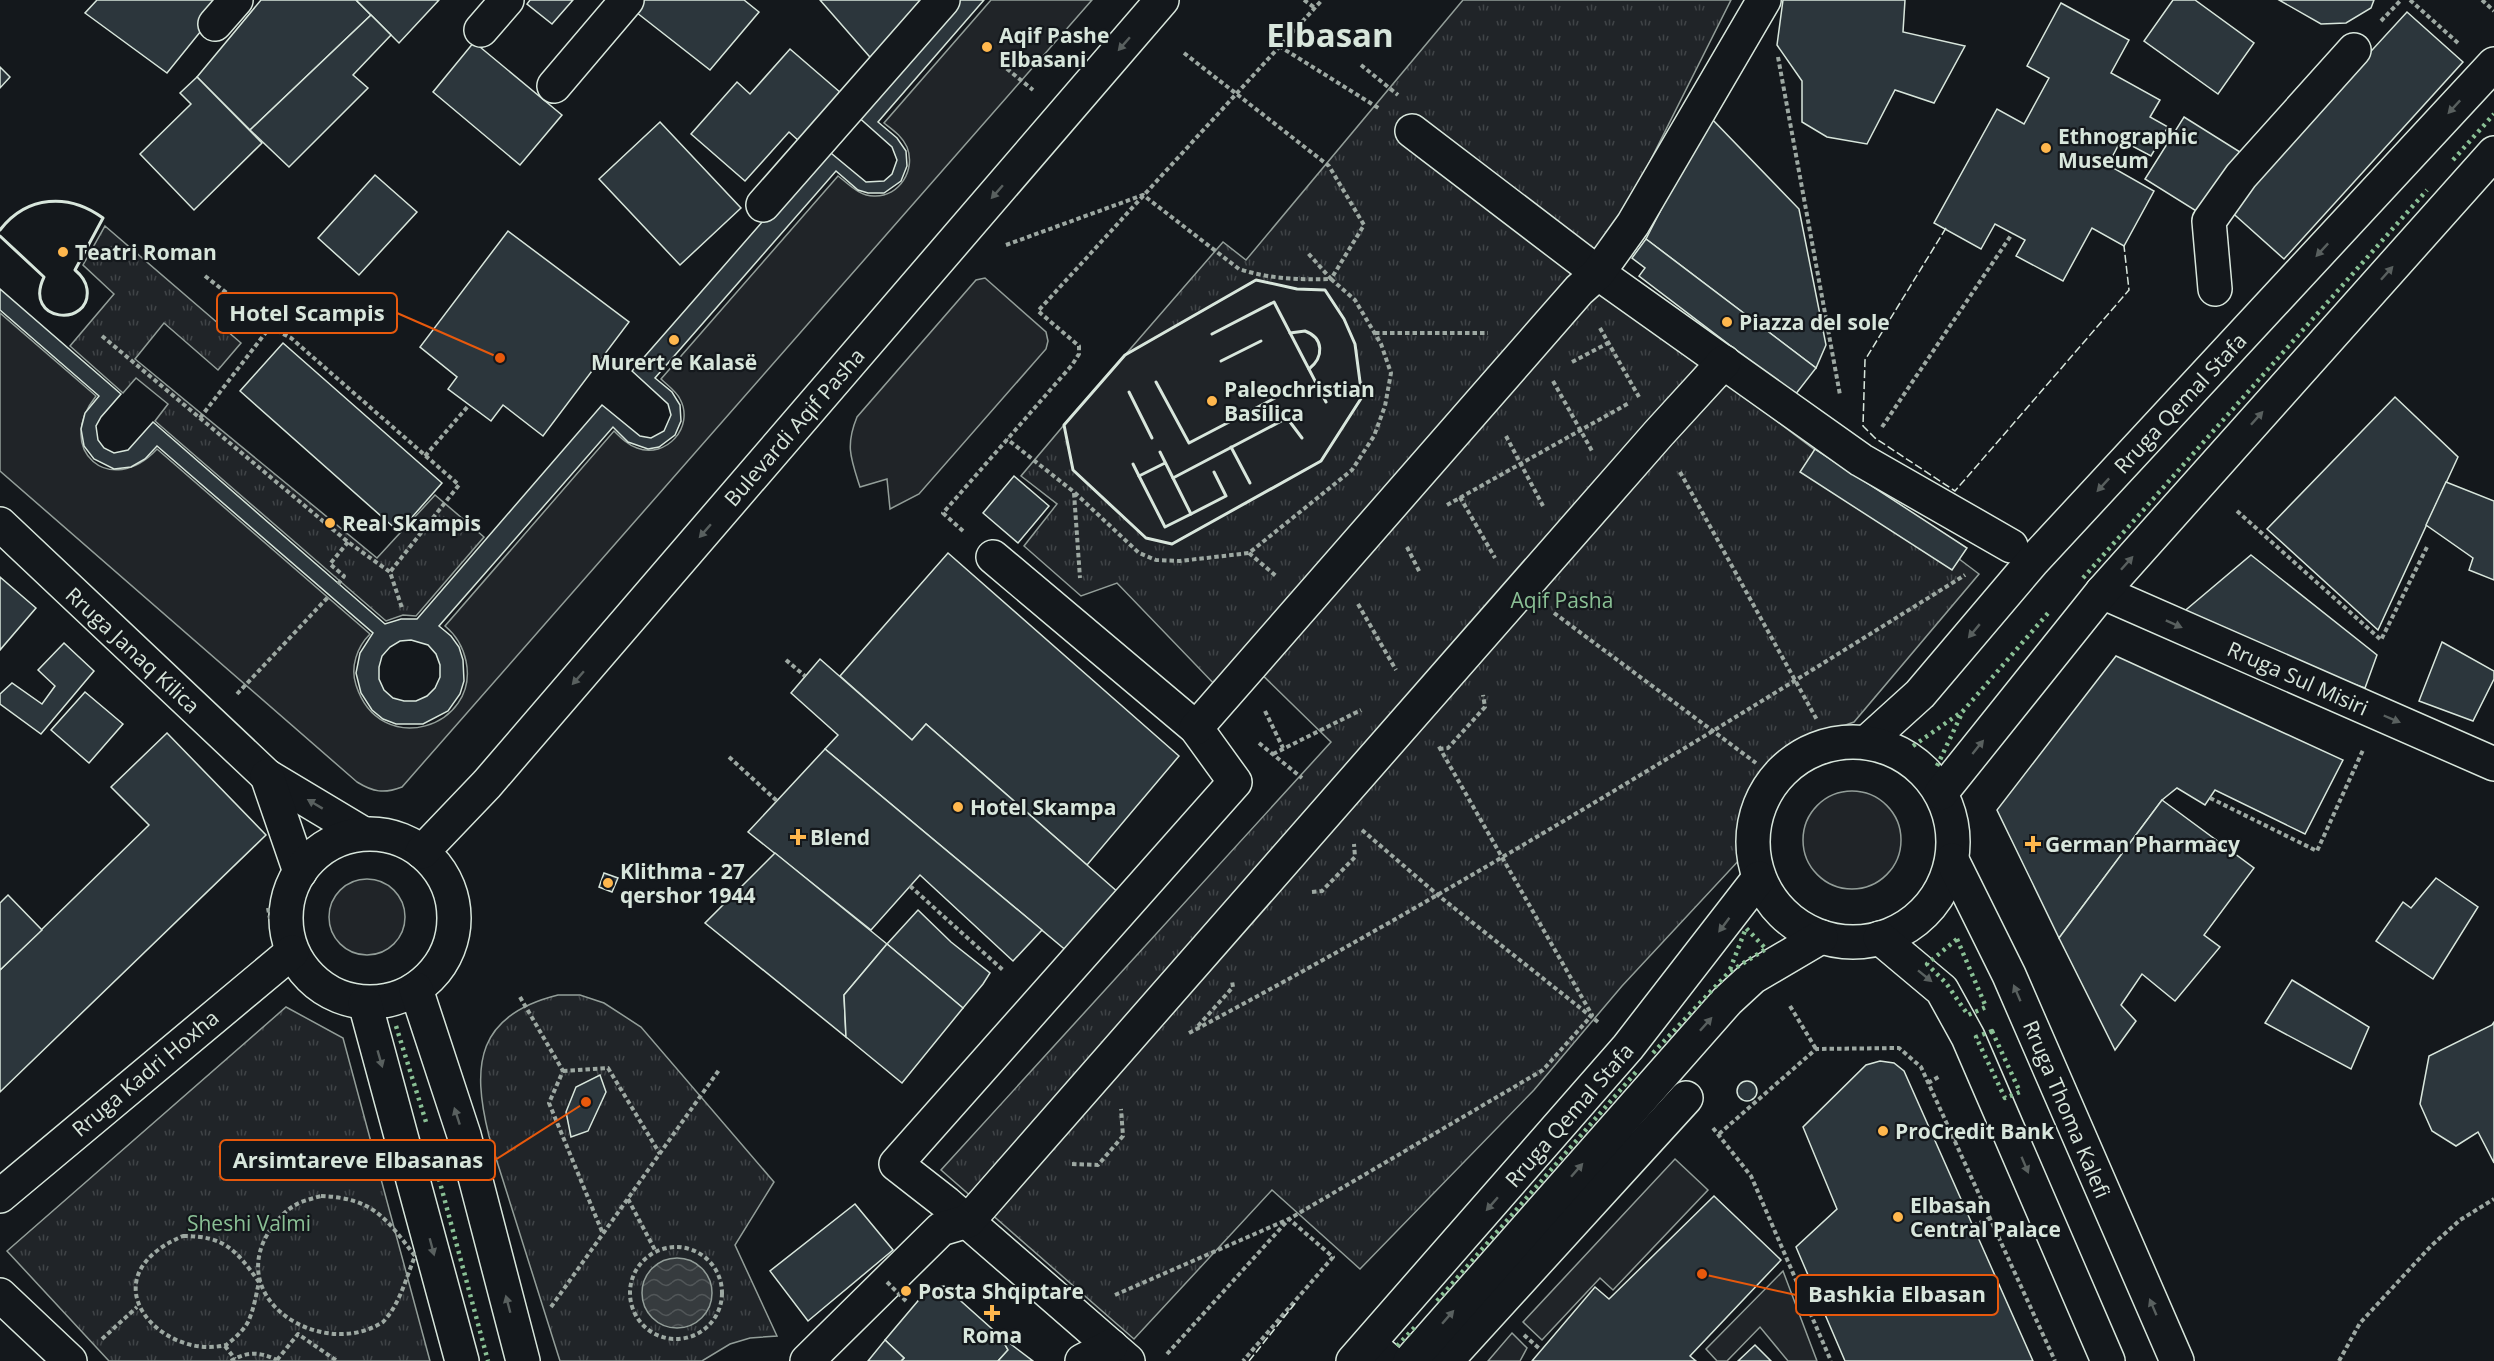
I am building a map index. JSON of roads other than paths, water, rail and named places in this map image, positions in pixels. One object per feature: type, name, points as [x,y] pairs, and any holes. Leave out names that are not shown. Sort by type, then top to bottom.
[{"type":"main road","points":[[481,30],[507,0]]},
{"type":"main road","points":[[554,86],[627,0]]},
{"type":"main road","points":[[763,205],[943,0]]},
{"type":"main road","name":"Bulevardi Aqif Pasha","points":[[422,852],[487,784],[1162,0]]},
{"type":"main road","points":[[1205,717],[1588,281],[1633,224],[1764,0]]},
{"type":"main road","points":[[2215,290],[2209,221],[2241,176],[2354,50]]},
{"type":"main road","name":"Rruga Qemal Stafa","points":[[1867,742],[1920,694],[2032,562],[2491,67]]},
{"type":"main road","points":[[1401,123],[1588,281],[1725,362],[1855,456],[2011,546]]},
{"type":"main road","points":[[1941,793],[2102,592],[2494,153]]},
{"type":"main road","points":[[807,1361],[897,1291],[941,1229],[968,1221],[1659,433],[1725,362]]},
{"type":"main road","name":"Rruga Janaq Kilica","points":[[0,524],[267,776],[362,833]]},
{"type":"main road","points":[[993,557],[1205,717],[1234,782],[896,1164],[968,1221],[1120,1354]]},
{"type":"main road","name":"Rruga Sul Misiri","points":[[2102,592],[2494,764]]},
{"type":"main road","points":[[1849,742],[1867,742],[1896,751],[1922,768],[1941,793],[1950,814],[1954,837],[1952,860],[1943,887],[1927,910],[1905,928],[1880,938],[1850,942],[1821,937],[1795,923],[1774,903],[1759,878],[1753,852],[1754,826],[1762,801],[1776,778],[1800,756],[1820,748],[1849,742]]},
{"type":"main road","points":[[267,776],[300,872]]},
{"type":"main road","points":[[362,833],[400,839],[422,852],[441,872],[451,896],[454,923],[449,948],[435,971],[416,990],[391,1000],[365,1003],[342,998],[321,987],[304,971],[292,952],[286,928],[287,905],[294,882],[300,872],[326,846],[362,833]]},
{"type":"main road","name":"Rruga Thoma Kalefi","points":[[1952,860],[2009,975],[2176,1361]]},
{"type":"main road","name":"Rruga Qemal Stafa","points":[[1370,1355],[1628,1047],[1759,878]]},
{"type":"main road","name":"Rruga Qemal Stafa","points":[[1410,1361],[1727,1001],[1753,977],[1821,937]]},
{"type":"main road","points":[[1880,938],[1942,990],[1968,1037],[2108,1361]]},
{"type":"main road","name":"Rruga Kadri Hoxha","points":[[0,1197],[292,952]]},
{"type":"main road","points":[[416,990],[464,1135],[523,1361]]},
{"type":"main road","points":[[365,1003],[462,1361]]},
{"type":"main road","points":[[1446,1361],[1686,1098]]},
{"type":"main road","points":[[0,1294],[83,1352]]},
{"type":"main road","points":[[1082,1361],[1120,1354]]},
{"type":"water","points":[[670,1258],[684,1258],[697,1264],[706,1273],[712,1286],[710,1306],[702,1318],[684,1328],[670,1328],[657,1322],[648,1313],[642,1300],[642,1286],[648,1273],[657,1264]]},
{"type":"place","name":"Aqif Pashe Elbasani","points":[[987,47]]},
{"type":"place","name":"Ethnographic Museum","points":[[2046,148]]},
{"type":"place","name":"Teatri Roman","points":[[63,252]]},
{"type":"place","name":"Piazza del sole","points":[[1727,322]]},
{"type":"place","name":"Murert e Kalasë","points":[[674,340]]},
{"type":"place","name":"Hotel Scampis","points":[[500,358]]},
{"type":"place","name":"Paleochristian Basilica","points":[[1212,401]]},
{"type":"place","name":"Real Skampis","points":[[330,523]]},
{"type":"place","name":"Hotel Skampa","points":[[958,807]]},
{"type":"place","name":"Blend","points":[[798,837]]},
{"type":"place","name":"German Pharmacy","points":[[2033,844]]},
{"type":"place","name":"Klithma - 27 qershor 1944","points":[[608,883]]},
{"type":"place","name":"Arsimtareve Elbasanas","points":[[586,1102]]},
{"type":"place","name":"ProCredit Bank","points":[[1883,1131]]},
{"type":"place","name":"Elbasan Central Palace","points":[[1898,1217]]},
{"type":"place","name":"Bashkia Elbasan","points":[[1702,1274]]},
{"type":"place","name":"Posta Shqiptare","points":[[906,1291]]},
{"type":"place","name":"Roma","points":[[992,1313]]},
{"type":"district","name":"Elbasan","points":[[1330,34]]},
{"type":"park label","name":"Aqif Pasha","points":[[1562,600]]},
{"type":"park label","name":"Sheshi Valmi","points":[[249,1223]]}]
